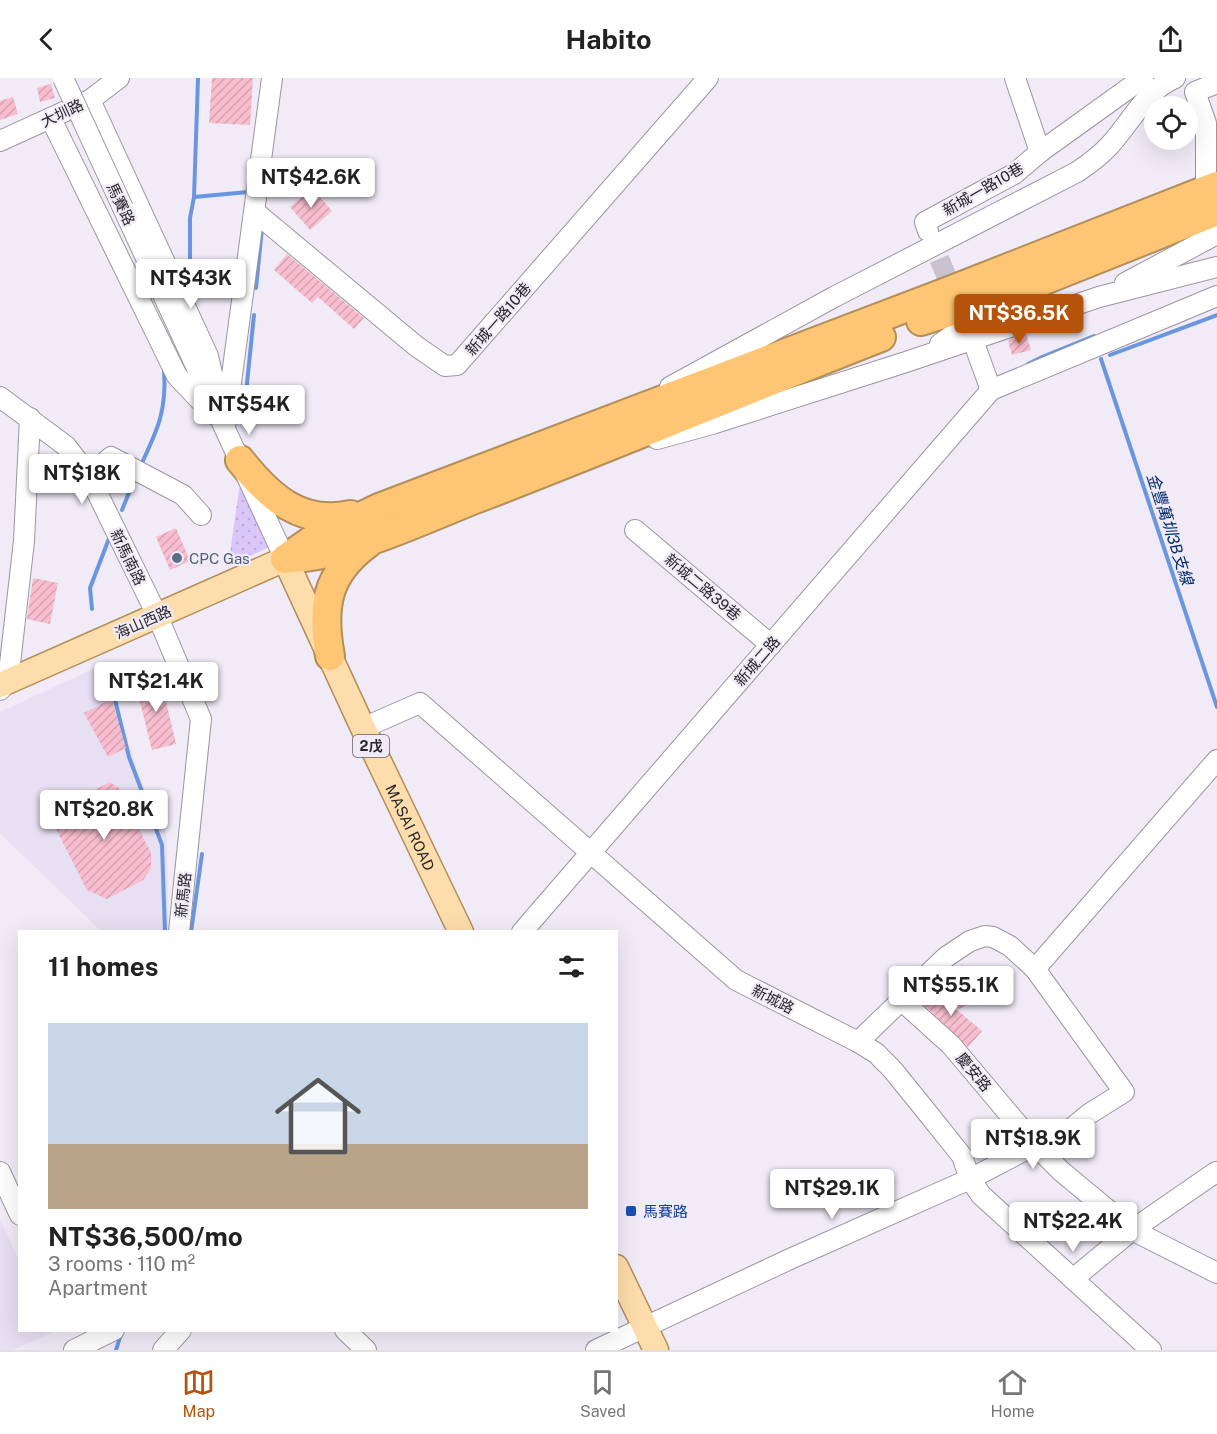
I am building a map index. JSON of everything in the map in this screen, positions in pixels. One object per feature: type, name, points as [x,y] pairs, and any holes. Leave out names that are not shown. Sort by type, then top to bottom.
[{"type":"highway","points":[[285,559],[319,536],[379,508],[1213,196]]},
{"type":"highway","points":[[285,559],[305,558],[333,552],[377,537],[564,465],[921,321],[1022,289],[1213,196]]},
{"type":"highway","points":[[240,460],[257,482],[271,495],[300,512],[314,517],[347,516],[379,508]]},
{"type":"highway","points":[[330,656],[325,630],[325,612],[336,576],[353,554],[377,537]]},
{"type":"main road","name":"海山西路","points":[[3,686],[285,559]]},
{"type":"main road","name":"MASAI ROAD","points":[[285,559],[459,930]]},
{"type":"main road","points":[[618,1271],[656,1350]]},
{"type":"street","name":"馬賽路","points":[[63,78],[285,559]]},
{"type":"street","name":"大圳路","points":[[0,141],[90,100],[119,78]]},
{"type":"street","points":[[225,427],[272,78]]},
{"type":"street","name":"新城一路10巷","points":[[255,212],[416,346],[445,366],[457,365],[708,78]]},
{"type":"street","points":[[1015,78],[1040,152],[1143,78]]},
{"type":"street","points":[[625,416],[682,379],[834,297],[1077,172],[1109,146],[1151,94],[1167,81],[1175,78]]},
{"type":"street","points":[[1213,196],[1206,123],[1195,92],[1217,83]]},
{"type":"street","points":[[90,100],[208,356],[225,427]]},
{"type":"street","points":[[51,118],[177,376],[225,427]]},
{"type":"street","name":"新城一路10巷","points":[[928,231],[925,222],[1014,174],[1040,152]]},
{"type":"street","points":[[1099,297],[1217,234]]},
{"type":"street","points":[[564,465],[712,424],[1099,297],[1217,267]]},
{"type":"street","points":[[906,362],[939,345],[1022,289]]},
{"type":"street","points":[[976,349],[991,390],[1217,296]]},
{"type":"street","name":"新城二路","points":[[524,930],[991,390]]},
{"type":"street","name":"新馬南路","points":[[0,397],[66,446],[89,476],[157,615]]},
{"type":"street","points":[[3,686],[24,541],[30,418]]},
{"type":"street","points":[[89,476],[111,457],[183,495],[201,515]]},
{"type":"street","name":"新城二路39巷","points":[[635,530],[771,645]]},
{"type":"street","name":"新馬路","points":[[157,615],[201,719],[179,930]]},
{"type":"street","name":"新城路","points":[[363,728],[420,704],[736,980],[876,1053],[962,1156],[970,1179],[981,1195],[1151,1350]]},
{"type":"street","points":[[1035,969],[1217,760]]},
{"type":"street","points":[[596,1350],[790,1259],[970,1179],[1035,1145],[1064,1135],[1089,1114],[1124,1092],[1035,969],[1002,940],[985,936],[970,941],[946,957],[858,1042]]},
{"type":"street","name":"慶安路","points":[[901,1000],[951,1045],[1035,1145],[1060,1171],[1132,1230],[1217,1273]]},
{"type":"street","points":[[0,1172],[18,1211]]},
{"type":"street","points":[[1073,1279],[1132,1230],[1216,1172]]},
{"type":"street","points":[[163,1350],[179,1332]]},
{"type":"street","points":[[347,1332],[366,1350]]},
{"type":"street","points":[[76,1345],[111,1336]]},
{"type":"shaded area","points":[[240,483],[269,547],[228,567]]},
{"type":"shaded area","points":[[104,664],[138,774],[167,837],[168,930],[100,930],[0,833],[0,712]]},
{"type":"shaded area","points":[[0,1220],[18,1258],[18,1332],[53,1332],[13,1350],[0,1350]]},
{"type":"building","points":[[212,78],[253,78],[250,125],[209,123]]},
{"type":"building","points":[[51,84],[55,98],[40,102],[37,88]]},
{"type":"building","points":[[13,97],[18,114],[0,120],[0,101]]},
{"type":"building","points":[[312,188],[332,211],[310,230],[290,207]]},
{"type":"building","points":[[287,254],[364,318],[354,329],[318,297],[312,303],[274,270]]},
{"type":"building","points":[[1026,334],[1031,350],[1012,355],[1008,340]]},
{"type":"building","points":[[176,528],[190,561],[170,570],[156,537]]},
{"type":"building","points":[[33,578],[58,583],[50,624],[27,619]]},
{"type":"building","points":[[160,676],[176,744],[152,750],[135,682]]},
{"type":"building","points":[[112,699],[126,748],[108,757],[84,713]]},
{"type":"building","points":[[110,782],[119,788],[151,853],[151,869],[143,880],[107,899],[87,890],[56,829],[53,812]]},
{"type":"building","points":[[963,965],[979,1001],[958,1009],[943,976]]},
{"type":"building","points":[[931,988],[982,1031],[968,1047],[919,1000]]},
{"type":"waterway","points":[[190,276],[190,218],[194,197],[198,78]]},
{"type":"waterway","points":[[194,197],[248,192]]},
{"type":"waterway","points":[[256,288],[262,228]]},
{"type":"waterway","points":[[246,393],[254,315]]},
{"type":"waterway","points":[[1110,355],[1217,315]]},
{"type":"waterway","points":[[1028,364],[1094,336]]},
{"type":"waterway","name":"金豐萬圳3B支線","points":[[1101,359],[1217,707]]},
{"type":"waterway","points":[[141,465],[163,408],[164,369]]},
{"type":"waterway","points":[[122,510],[135,478]]},
{"type":"waterway","points":[[92,609],[90,588],[110,536]]},
{"type":"waterway","points":[[107,667],[129,757],[162,845],[165,930]]},
{"type":"waterway","points":[[191,930],[202,854]]},
{"type":"waterway","points":[[116,1350],[121,1334]]},
{"type":"tunnel","points":[[928,231],[956,300]]},
{"type":"place","name":"CPC Gas","points":[[177,558]]},
{"type":"place","name":"馬賽路","points":[[631,1211]]}]
